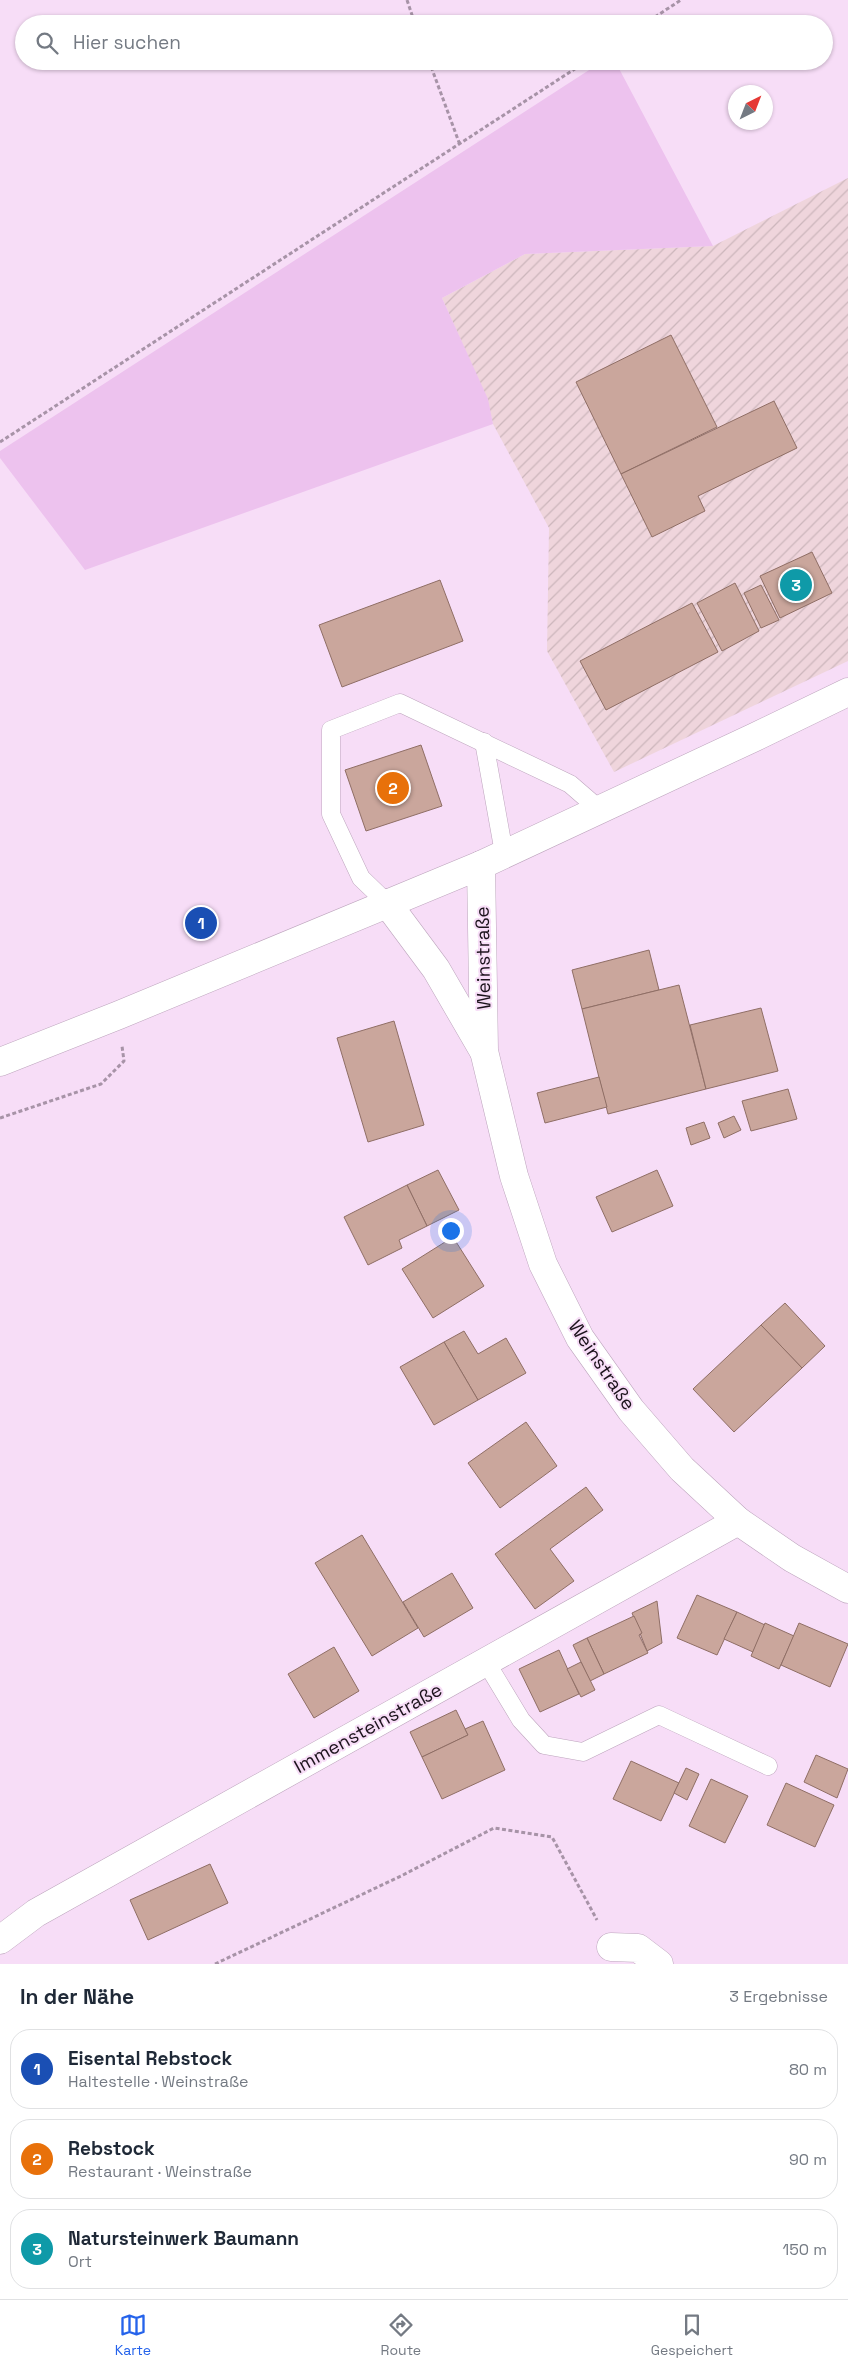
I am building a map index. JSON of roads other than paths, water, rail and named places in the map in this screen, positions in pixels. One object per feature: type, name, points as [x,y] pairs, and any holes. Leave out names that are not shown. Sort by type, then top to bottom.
[{"type":"main road","points":[[0,1062],[119,1015],[480,865],[848,692]]},
{"type":"main road","name":"Weinstraße","points":[[480,865],[484,1051],[514,1176],[543,1264],[580,1338],[632,1410],[676,1462],[738,1521],[792,1558],[848,1589]]},
{"type":"main road","name":"Weinstraße","points":[[387,903],[436,969],[484,1051]]},
{"type":"main road","name":"Immensteinstraße","points":[[0,1940],[36,1913],[738,1521]]},
{"type":"main road","points":[[611,1947],[638,1948],[659,1964]]},
{"type":"lane","points":[[387,903],[361,878],[331,814],[331,730],[400,703],[570,784],[600,810]]},
{"type":"lane","points":[[484,742],[504,853]]},
{"type":"lane","points":[[486,1662],[521,1720],[544,1745],[582,1752],[659,1715],[768,1766]]},
{"type":"place","name":"Natursteinwerk Baumann","points":[[796,585]]},
{"type":"place","name":"Rebstock","points":[[393,788]]},
{"type":"place","name":"Eisental Rebstock","points":[[201,923]]}]
